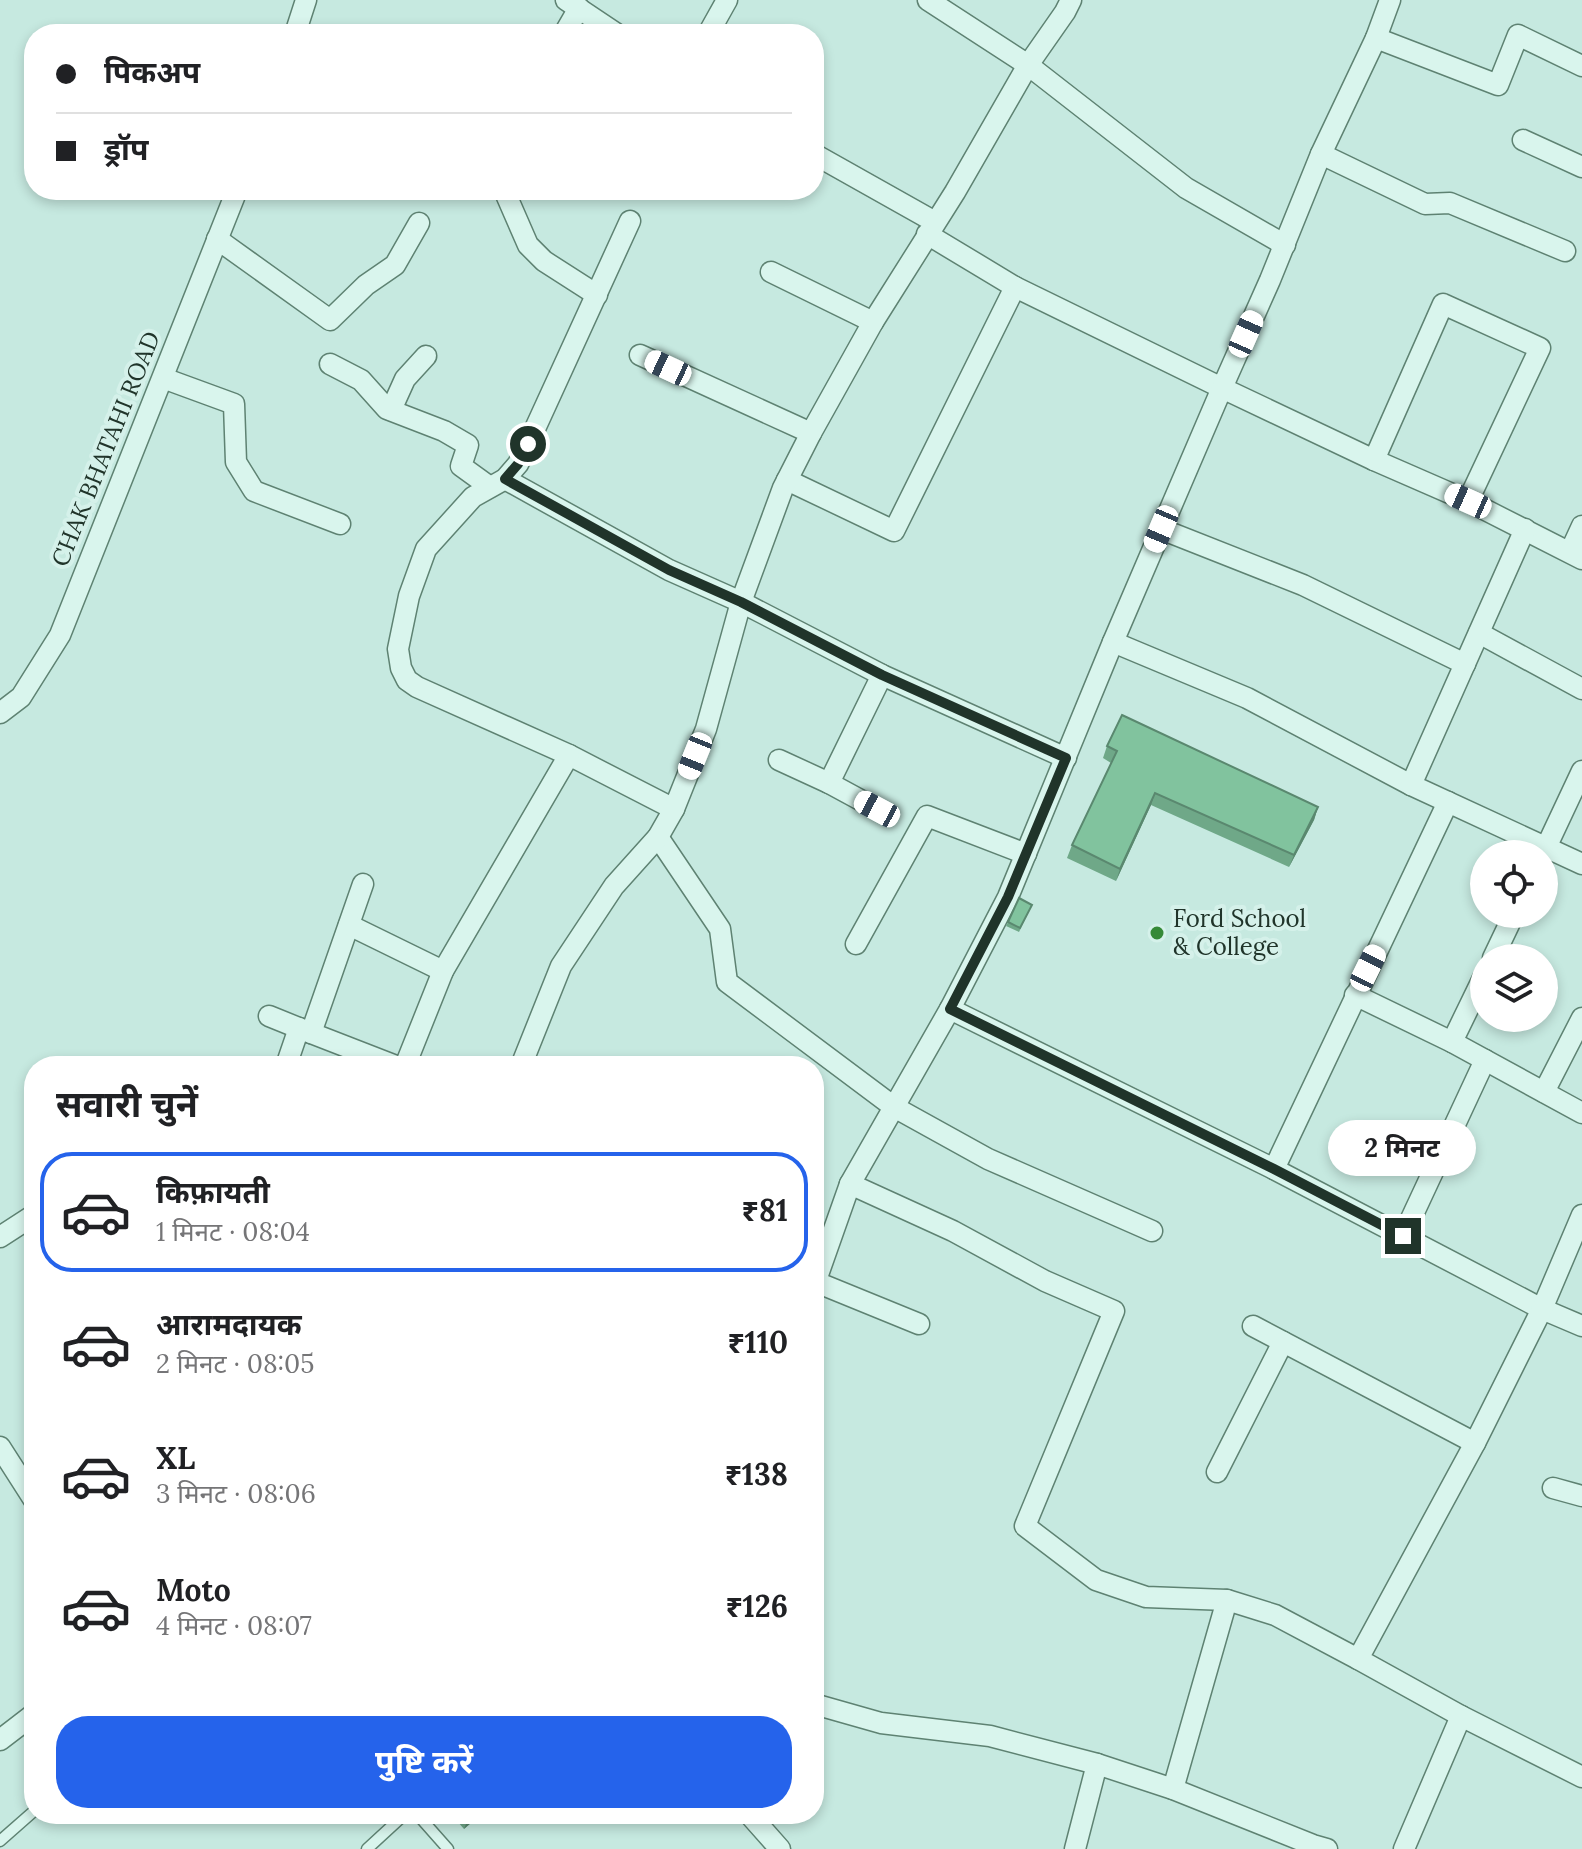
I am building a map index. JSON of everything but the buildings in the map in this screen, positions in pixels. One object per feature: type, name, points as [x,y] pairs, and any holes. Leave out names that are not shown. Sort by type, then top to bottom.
[{"type":"street","points":[[298,24],[306,0]]},
{"type":"street","points":[[714,24],[727,0]]},
{"type":"street","points":[[928,0],[1028,65],[1186,188],[1285,245]]},
{"type":"street","points":[[525,1056],[561,966],[614,886],[658,837],[674,809],[706,729],[741,602],[787,480],[811,433],[873,322],[955,192],[1028,65],[1071,0]]},
{"type":"street","points":[[824,1258],[850,1184],[950,1009],[1008,897],[1161,529],[1390,0]]},
{"type":"street","points":[[567,24],[573,4],[602,24]]},
{"type":"street","points":[[1376,38],[1498,85],[1518,35],[1582,66]]},
{"type":"street","points":[[1523,140],[1582,167]]},
{"type":"street","points":[[1321,154],[1425,204],[1450,203],[1565,251]]},
{"type":"street","points":[[824,160],[931,228],[1015,287],[1222,388],[1468,501],[1576,555],[1582,526]]},
{"type":"street","name":"CHAK BHATAHI ROAD","points":[[0,713],[21,697],[60,635],[233,200]]},
{"type":"street","points":[[508,200],[528,245],[544,261],[597,295]]},
{"type":"street","points":[[630,221],[518,464],[497,483],[473,497],[426,549],[409,596],[398,649],[401,668],[407,680],[417,687],[569,755],[674,809]]},
{"type":"street","points":[[217,239],[330,320],[366,285],[395,265],[419,223]]},
{"type":"street","points":[[771,272],[873,322]]},
{"type":"street","points":[[787,480],[894,531],[1015,287]]},
{"type":"street","points":[[1374,460],[1443,304],[1540,348],[1468,501]]},
{"type":"street","points":[[640,355],[811,433]]},
{"type":"street","points":[[391,410],[405,379],[426,356]]},
{"type":"street","points":[[330,364],[361,380],[387,409],[444,431],[468,445],[461,466],[669,570],[741,602],[882,675],[1066,758]]},
{"type":"street","points":[[163,378],[234,404],[236,462],[254,491],[340,524]]},
{"type":"street","points":[[1161,529],[1303,585],[1465,664]]},
{"type":"street","points":[[1411,785],[1525,529]]},
{"type":"street","points":[[1479,633],[1582,689]]},
{"type":"street","points":[[1113,642],[1247,698],[1523,840]]},
{"type":"street","points":[[829,783],[882,675]]},
{"type":"street","points":[[409,1056],[443,971],[569,755]]},
{"type":"street","points":[[779,760],[877,809]]},
{"type":"street","points":[[1550,840],[1582,771]]},
{"type":"street","points":[[1274,1169],[1448,802]]},
{"type":"street","points":[[856,944],[927,816],[1026,854]]},
{"type":"street","points":[[658,837],[720,929],[727,982],[894,1107],[988,1159],[1152,1231]]},
{"type":"street","points":[[1558,856],[1582,864]]},
{"type":"street","points":[[291,1056],[305,1031],[363,884]]},
{"type":"street","points":[[349,925],[443,971]]},
{"type":"street","points":[[1355,995],[1452,1042],[1582,1113]]},
{"type":"street","points":[[1452,1042],[1470,1005]]},
{"type":"street","points":[[950,1009],[1274,1169],[1542,1309],[1582,1326]]},
{"type":"street","points":[[269,1016],[370,1056]]},
{"type":"street","points":[[1544,1092],[1582,1018]]},
{"type":"street","points":[[1403,1236],[1485,1060]]},
{"type":"street","points":[[850,1184],[953,1231],[1045,1281],[1114,1311],[1025,1526],[1096,1580],[1146,1597],[1227,1600],[1275,1615],[1461,1716],[1582,1777]]},
{"type":"street","points":[[1358,1659],[1475,1443],[1542,1309],[1582,1215]]},
{"type":"street","points":[[0,1237],[24,1221]]},
{"type":"street","points":[[824,1287],[919,1324]]},
{"type":"street","points":[[1253,1326],[1475,1443]]},
{"type":"street","points":[[1217,1472],[1283,1342]]},
{"type":"street","points":[[0,1447],[24,1484]]},
{"type":"street","points":[[1553,1488],[1582,1496]]},
{"type":"street","points":[[1173,1789],[1227,1600]]},
{"type":"street","points":[[824,1707],[881,1723],[990,1736],[1097,1764],[1173,1789],[1327,1849]]},
{"type":"street","points":[[1404,1849],[1461,1716]]},
{"type":"street","points":[[0,1740],[24,1722]]},
{"type":"street","points":[[1075,1849],[1097,1764]]},
{"type":"street","points":[[758,1824],[780,1849]]},
{"type":"lane","points":[[0,1841],[24,1820]]},
{"type":"lane","points":[[367,1849],[394,1824]]},
{"type":"lane","points":[[426,1824],[448,1849]]},
{"type":"place","name":"Ford School & College","points":[[1157,933]]},
{"type":"route","points":[[528,444],[518,464],[505,479],[669,570],[741,602],[882,675],[1066,758],[1008,897],[950,1009],[1403,1236]]}]
